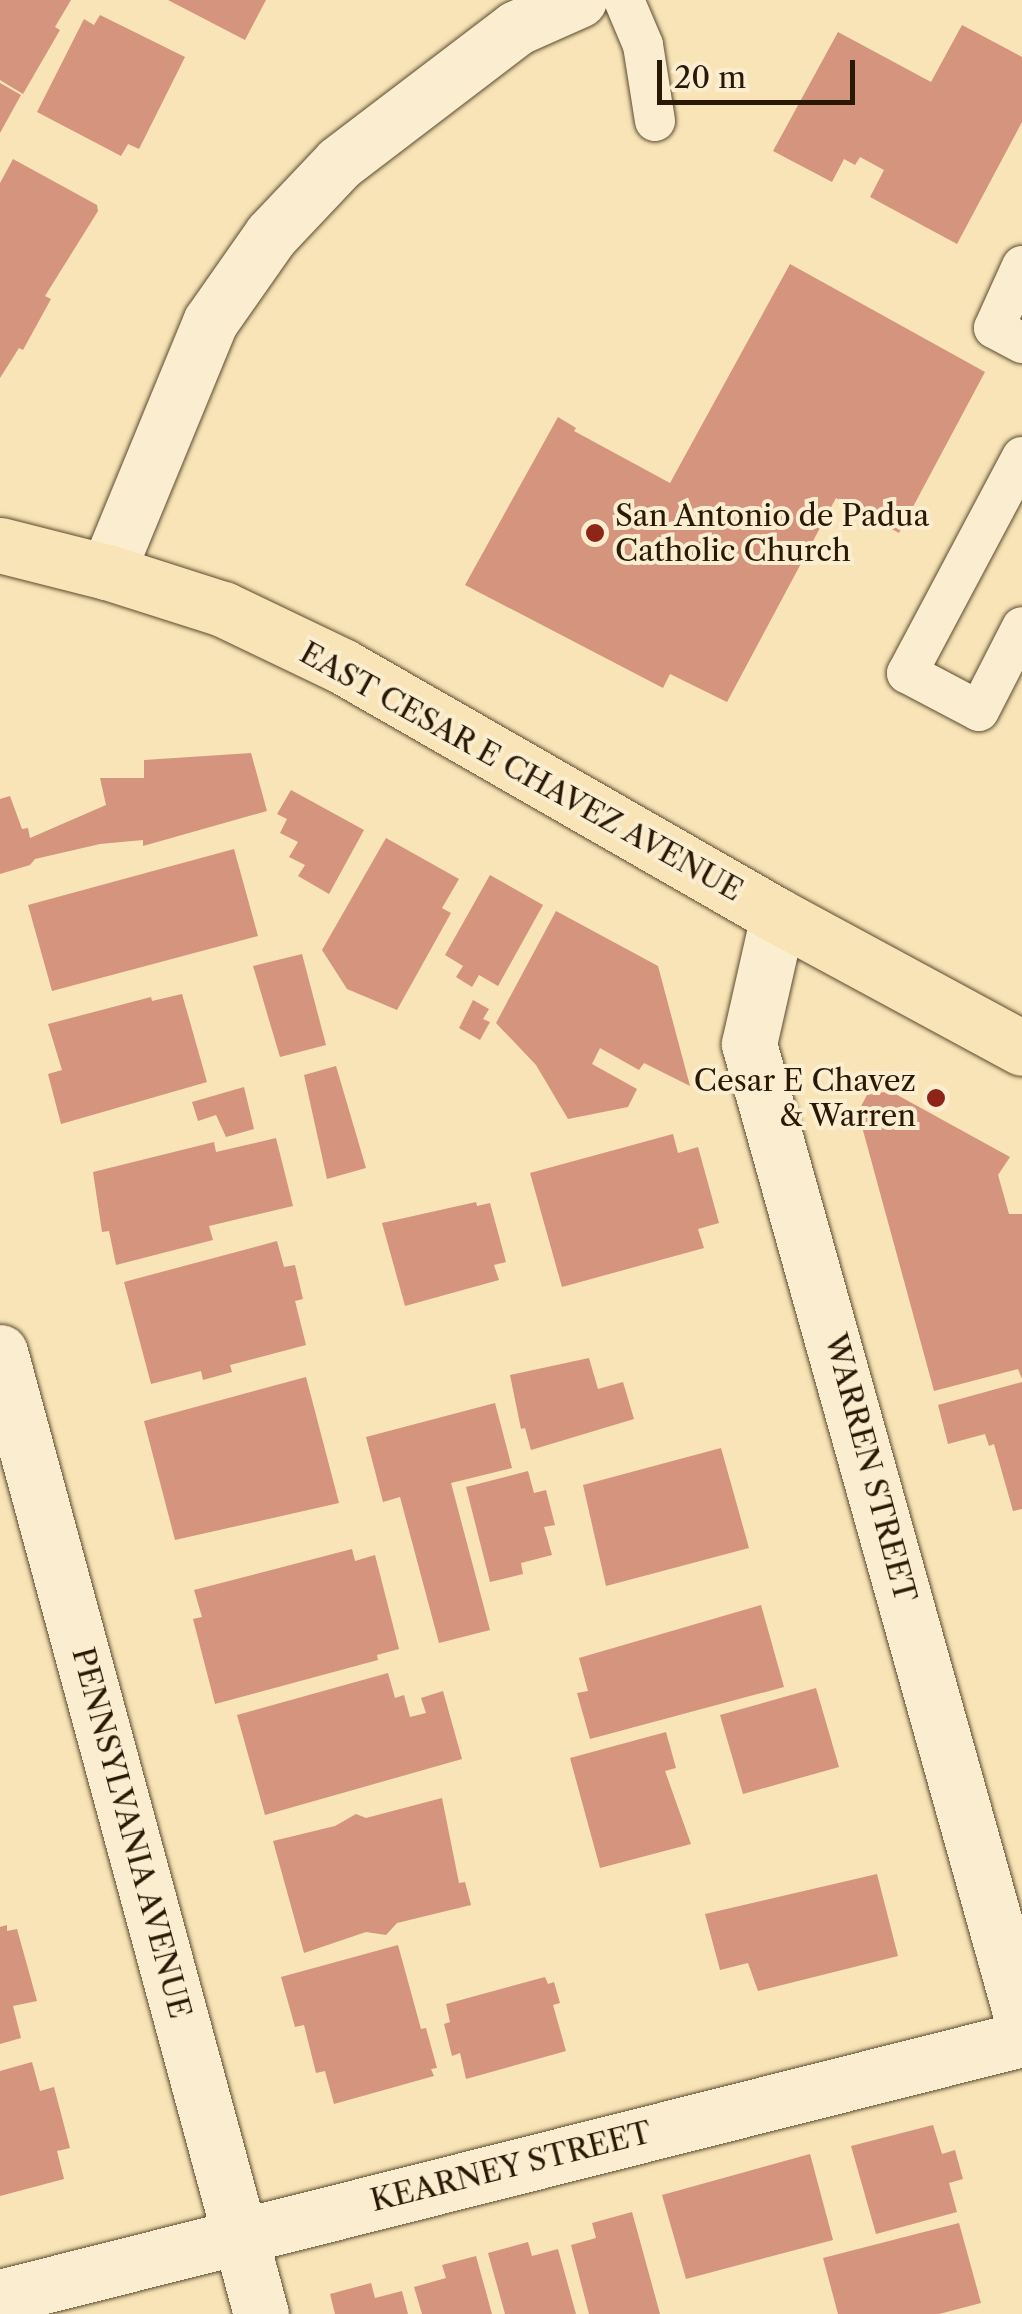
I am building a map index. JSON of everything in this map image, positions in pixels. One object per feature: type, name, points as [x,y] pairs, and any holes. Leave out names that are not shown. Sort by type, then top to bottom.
[{"type":"main road","name":"EAST CESAR E CHAVEZ AVENUE","points":[[0,545],[107,572],[224,609],[342,666],[778,916],[1022,1048]]},
{"type":"street","points":[[107,572],[210,322],[271,235],[339,162],[501,39],[579,0]]},
{"type":"street","name":"WARREN STREET","points":[[778,916],[749,1044],[1022,2019]]},
{"type":"street","name":"PENNSYLVANIA AVENUE","points":[[0,1352],[260,2314]]},
{"type":"street","name":"KEARNEY STREET","points":[[0,2297],[1022,2040]]},
{"type":"lane","points":[[624,0],[643,46],[656,121]]},
{"type":"lane","points":[[1022,266],[994,328],[1022,343]]},
{"type":"lane","points":[[1022,457],[907,673],[979,711],[1022,628]]},
{"type":"building","points":[[0,0],[71,0],[55,27],[60,30],[23,94],[0,80]]},
{"type":"building","points":[[168,0],[266,0],[245,40]]},
{"type":"building","points":[[100,15],[185,57],[139,149],[128,144],[121,156],[37,112],[84,19],[94,25]]},
{"type":"building","points":[[962,25],[1022,57],[1022,122],[957,244],[870,197],[884,170],[860,157],[855,165],[844,159],[832,182],[773,151],[838,32],[931,82]]},
{"type":"building","points":[[0,83],[21,95],[0,133]]},
{"type":"building","points":[[13,159],[97,205],[98,211],[45,296],[51,299],[23,350],[19,348],[0,378],[0,183]]},
{"type":"building","points":[[790,264],[985,372],[899,533],[836,498],[727,702],[670,674],[663,688],[465,585],[558,417],[576,428],[574,431],[670,483]]},
{"type":"building","points":[[251,753],[267,811],[143,846],[143,840],[100,844],[35,859],[30,865],[0,874],[0,799],[10,796],[22,829],[28,828],[30,838],[106,805],[100,778],[144,778],[144,760]]},
{"type":"building","points":[[291,790],[364,830],[329,894],[298,876],[305,865],[289,857],[298,842],[280,833],[287,819],[277,814]]},
{"type":"building","points":[[386,838],[459,879],[442,908],[451,913],[397,1010],[347,989],[322,950]]},
{"type":"building","points":[[234,849],[258,936],[52,991],[28,905]]},
{"type":"building","points":[[490,875],[543,905],[498,986],[479,975],[472,987],[456,977],[463,966],[445,955]]},
{"type":"building","points":[[556,911],[658,966],[690,1086],[644,1063],[639,1070],[600,1048],[592,1064],[637,1089],[628,1107],[568,1119],[536,1065],[496,1023]]},
{"type":"building","points":[[302,954],[326,1045],[280,1057],[253,966]]},
{"type":"building","points":[[182,994],[207,1082],[61,1124],[48,1074],[62,1070],[48,1024],[151,997],[152,1001]]},
{"type":"building","points":[[473,1000],[489,1009],[483,1019],[490,1022],[480,1040],[459,1028]]},
{"type":"building","points":[[336,1066],[366,1168],[327,1179],[304,1075]]},
{"type":"building","points":[[244,1087],[254,1129],[226,1137],[216,1115],[198,1121],[192,1102]]},
{"type":"building","points":[[890,1091],[1010,1157],[998,1175],[1009,1214],[1022,1214],[1022,1379],[1018,1369],[934,1391],[858,1112],[867,1095]]},
{"type":"building","points":[[673,1134],[678,1153],[698,1147],[719,1223],[698,1229],[704,1248],[562,1287],[530,1173]]},
{"type":"building","points":[[276,1138],[293,1206],[209,1226],[213,1240],[116,1265],[109,1231],[102,1232],[93,1172],[214,1142],[216,1152]]},
{"type":"building","points":[[476,1202],[477,1206],[490,1203],[506,1262],[494,1265],[499,1280],[405,1306],[382,1223]]},
{"type":"building","points":[[277,1241],[284,1267],[295,1265],[303,1299],[295,1301],[306,1345],[230,1365],[232,1372],[203,1380],[201,1371],[151,1384],[124,1282]]},
{"type":"building","points":[[589,1358],[598,1389],[623,1382],[634,1419],[531,1450],[525,1428],[521,1429],[510,1375]]},
{"type":"building","points":[[306,1377],[339,1503],[175,1540],[144,1421]]},
{"type":"building","points":[[1022,1382],[1022,1509],[1013,1511],[994,1444],[989,1446],[985,1434],[948,1444],[938,1405]]},
{"type":"building","points":[[495,1403],[512,1468],[451,1483],[490,1630],[439,1643],[400,1497],[383,1502],[366,1437]]},
{"type":"building","points":[[721,1448],[749,1548],[606,1586],[583,1485]]},
{"type":"building","points":[[528,1471],[534,1493],[546,1490],[555,1525],[544,1527],[552,1555],[521,1563],[523,1574],[490,1582],[466,1487]]},
{"type":"building","points":[[352,1549],[355,1561],[375,1555],[399,1649],[377,1655],[378,1660],[215,1704],[193,1619],[202,1617],[194,1590]]},
{"type":"building","points":[[761,1605],[784,1687],[590,1739],[577,1693],[588,1691],[579,1658]]},
{"type":"building","points":[[388,1673],[395,1698],[404,1695],[410,1717],[426,1713],[421,1698],[443,1691],[462,1759],[265,1815],[237,1715]]},
{"type":"building","points":[[816,1688],[839,1767],[743,1794],[720,1715]]},
{"type":"building","points":[[666,1732],[676,1768],[665,1771],[691,1844],[600,1868],[570,1758]]},
{"type":"building","points":[[442,1798],[459,1883],[465,1882],[471,1905],[397,1923],[386,1935],[366,1932],[304,1953],[273,1841],[335,1826],[356,1814],[366,1818]]},
{"type":"building","points":[[877,1874],[898,1956],[758,1991],[748,1963],[720,1970],[705,1914]]},
{"type":"building","points":[[7,1925],[7,1931],[17,1929],[37,2001],[13,2006],[21,2038],[0,2044],[0,1927]]},
{"type":"building","points":[[398,1945],[421,2029],[426,2028],[437,2068],[431,2069],[434,2076],[334,2104],[325,2071],[316,2073],[304,2025],[295,2027],[281,1977]]},
{"type":"building","points":[[545,1977],[548,1984],[554,1982],[560,2003],[553,2005],[566,2051],[466,2079],[460,2053],[452,2056],[444,2024],[450,2022],[446,2004]]},
{"type":"building","points":[[32,2062],[40,2091],[54,2087],[70,2148],[57,2151],[64,2179],[0,2196],[0,2071]]},
{"type":"building","points":[[933,2125],[942,2154],[955,2150],[963,2179],[949,2183],[957,2212],[876,2234],[851,2146]]},
{"type":"building","points":[[810,2154],[833,2240],[686,2279],[662,2195]]},
{"type":"building","points":[[632,2212],[660,2314],[589,2314],[571,2245],[596,2238],[592,2223]]},
{"type":"building","points":[[959,2223],[981,2303],[939,2314],[838,2314],[823,2258]]},
{"type":"building","points":[[528,2242],[532,2256],[558,2249],[576,2314],[505,2314],[488,2253]]},
{"type":"building","points":[[476,2256],[492,2314],[422,2314],[414,2287],[446,2278],[442,2265]]},
{"type":"building","points":[[371,2283],[375,2298],[402,2291],[408,2314],[335,2314],[330,2294]]},
{"type":"place","name":"San Antonio de Padua Catholic Church","points":[[595,533]]},
{"type":"place","name":"Cesar E Chavez & Warren","points":[[936,1098]]}]
